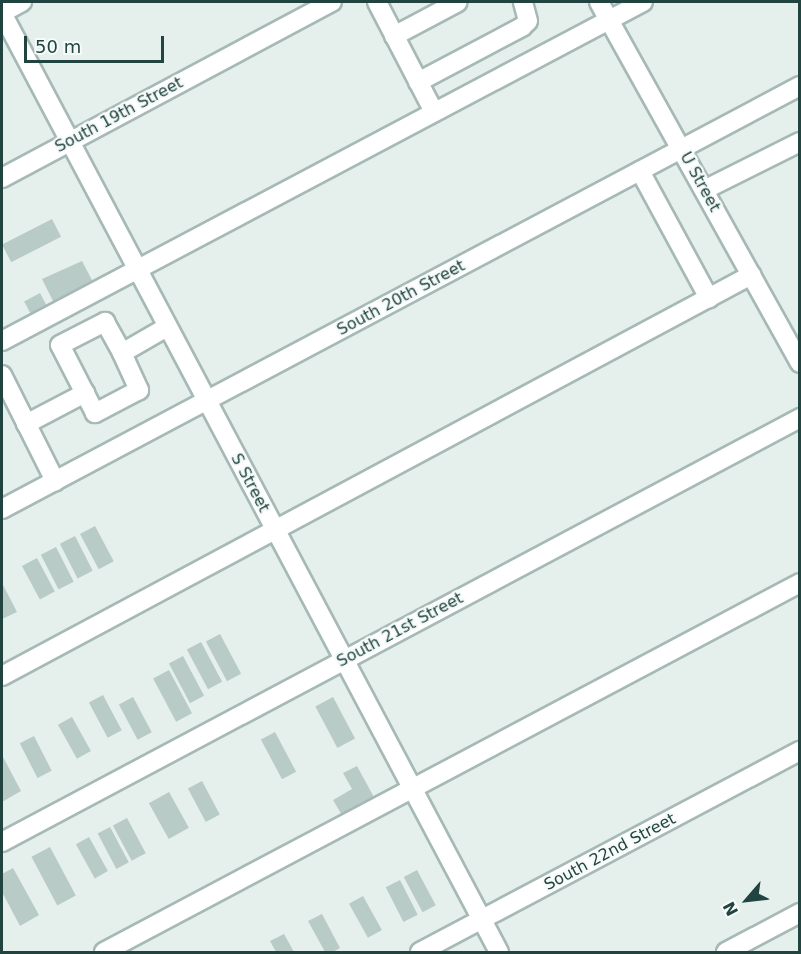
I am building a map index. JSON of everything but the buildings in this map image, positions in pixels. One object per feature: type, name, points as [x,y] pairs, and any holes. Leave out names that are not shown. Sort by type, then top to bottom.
[{"type":"street","points":[[2,13],[22,2]]},
{"type":"street","name":"South 19th Street","points":[[2,178],[333,2]]},
{"type":"street","points":[[377,2],[434,112]]},
{"type":"street","points":[[394,36],[458,2]]},
{"type":"street","points":[[418,82],[522,27],[528,21],[523,2]]},
{"type":"street","name":"U Street","points":[[599,2],[800,363]]},
{"type":"street","points":[[2,341],[643,2]]},
{"type":"street","name":"S Street","points":[[2,13],[499,952]]},
{"type":"street","name":"South 20th Street","points":[[2,509],[800,86]]},
{"type":"street","points":[[704,190],[800,142]]},
{"type":"street","points":[[640,171],[709,297]]},
{"type":"street","points":[[2,676],[751,275]]},
{"type":"street","points":[[105,322],[122,353],[139,390],[95,413],[60,345],[105,322]]},
{"type":"street","points":[[122,353],[167,327]]},
{"type":"street","points":[[2,375],[55,481]]},
{"type":"street","points":[[26,424],[85,393]]},
{"type":"street","name":"South 21st Street","points":[[2,842],[800,418]]},
{"type":"street","points":[[104,952],[800,583]]},
{"type":"street","name":"South 22nd Street","points":[[420,952],[800,751]]},
{"type":"street","points":[[726,952],[800,913]]}]
